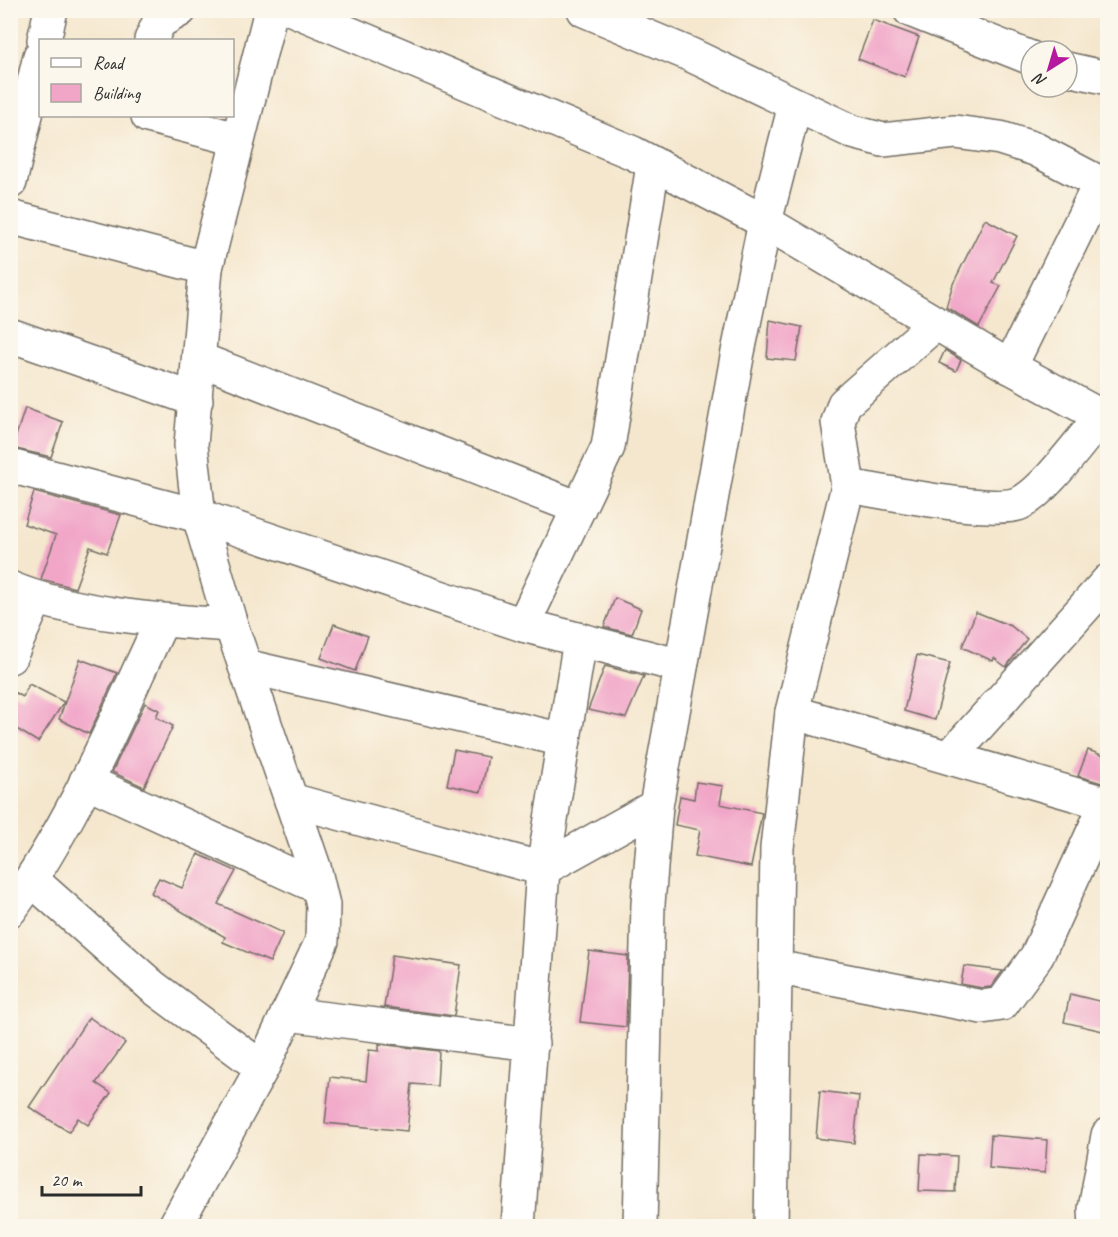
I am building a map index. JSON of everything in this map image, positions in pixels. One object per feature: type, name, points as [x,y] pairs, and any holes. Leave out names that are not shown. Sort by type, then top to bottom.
[{"type":"street","points":[[44,39],[51,10]]},
{"type":"street","points":[[151,39],[159,22],[180,10]]},
{"type":"street","points":[[175,1227],[262,1068],[322,941],[322,905],[318,887],[231,625],[199,516],[191,445],[206,268],[271,10]]},
{"type":"street","points":[[294,10],[633,153],[765,222],[935,324],[1104,418],[1035,493],[1018,504],[978,505],[848,486]]},
{"type":"street","points":[[584,10],[690,54],[853,132],[883,140],[955,132],[1000,138],[1035,149],[1104,183],[1010,367]]},
{"type":"street","points":[[910,10],[1019,53]]},
{"type":"street","points":[[10,182],[39,60]]},
{"type":"street","points":[[1079,72],[1107,78]]},
{"type":"street","points":[[640,1227],[648,903],[656,806],[765,222],[795,105]]},
{"type":"street","points":[[150,117],[237,140]]},
{"type":"street","points":[[523,625],[608,447],[653,165]]},
{"type":"street","points":[[10,217],[206,268]]},
{"type":"street","points":[[771,1227],[777,848],[792,712],[848,486],[838,422],[844,404],[935,324]]},
{"type":"street","points":[[10,335],[196,400]]},
{"type":"street","points":[[199,359],[579,508]]},
{"type":"street","points":[[10,466],[199,516],[523,625],[681,666]]},
{"type":"street","points":[[951,756],[1107,581]]},
{"type":"street","points":[[10,657],[23,593],[162,621],[231,625]]},
{"type":"street","points":[[10,910],[32,880],[86,781],[162,621]]},
{"type":"street","points":[[518,1227],[543,869],[580,640]]},
{"type":"street","points":[[245,666],[564,740]]},
{"type":"street","points":[[775,967],[982,1007],[1002,1004],[1037,956],[1107,804],[951,756],[792,712]]},
{"type":"street","points":[[86,781],[318,887]]},
{"type":"street","points":[[291,800],[543,869],[656,806]]},
{"type":"street","points":[[32,880],[153,987],[262,1068]]},
{"type":"street","points":[[287,1014],[532,1044]]},
{"type":"street","points":[[1095,1227],[1095,1209],[1107,1135]]},
{"type":"building","points":[[873,20],[919,37],[905,77],[858,59]]},
{"type":"building","points":[[985,219],[1017,236],[993,283],[1001,286],[979,327],[946,307],[953,284]]},
{"type":"building","points":[[770,320],[802,327],[796,361],[767,358]]},
{"type":"building","points":[[945,350],[961,360],[956,371],[939,363]]},
{"type":"building","points":[[25,408],[63,422],[51,457],[12,448]]},
{"type":"building","points":[[34,492],[121,515],[107,553],[90,547],[75,588],[41,579],[56,535],[24,524]]},
{"type":"building","points":[[615,598],[641,609],[632,634],[604,627]]},
{"type":"building","points":[[976,612],[1011,626],[1027,639],[1006,667],[994,658],[993,661],[962,647]]},
{"type":"building","points":[[334,624],[368,636],[355,671],[321,658]]},
{"type":"building","points":[[917,655],[950,663],[935,720],[904,711]]},
{"type":"building","points":[[80,659],[117,673],[89,734],[59,719]]},
{"type":"building","points":[[605,666],[644,676],[626,718],[588,710]]},
{"type":"building","points":[[29,684],[64,702],[38,742],[10,725],[10,690],[23,697]]},
{"type":"building","points":[[145,703],[159,710],[156,717],[173,726],[144,787],[112,772]]},
{"type":"building","points":[[454,750],[488,757],[481,792],[447,785]]},
{"type":"building","points":[[1088,750],[1107,757],[1105,784],[1078,776]]},
{"type":"building","points":[[696,782],[723,786],[720,804],[762,813],[751,867],[695,856],[700,830],[675,825],[680,796],[694,799]]},
{"type":"building","points":[[198,854],[236,871],[218,904],[283,933],[270,962],[223,942],[225,937],[151,893],[159,878],[182,888]]},
{"type":"building","points":[[589,951],[628,956],[626,1027],[580,1022]]},
{"type":"building","points":[[392,955],[461,965],[454,1016],[384,1007]]},
{"type":"building","points":[[964,966],[1003,971],[991,987],[982,988],[961,984]]},
{"type":"building","points":[[1070,994],[1107,1003],[1107,1032],[1064,1022]]},
{"type":"building","points":[[89,1017],[125,1043],[96,1083],[111,1093],[88,1125],[78,1118],[69,1132],[29,1107]]},
{"type":"building","points":[[379,1044],[439,1051],[437,1086],[412,1084],[407,1131],[325,1123],[330,1077],[366,1081],[369,1050],[379,1051]]},
{"type":"building","points":[[820,1091],[859,1096],[854,1143],[816,1138]]},
{"type":"building","points":[[991,1135],[1047,1140],[1045,1173],[989,1168]]},
{"type":"building","points":[[921,1154],[957,1156],[955,1192],[919,1191]]}]
